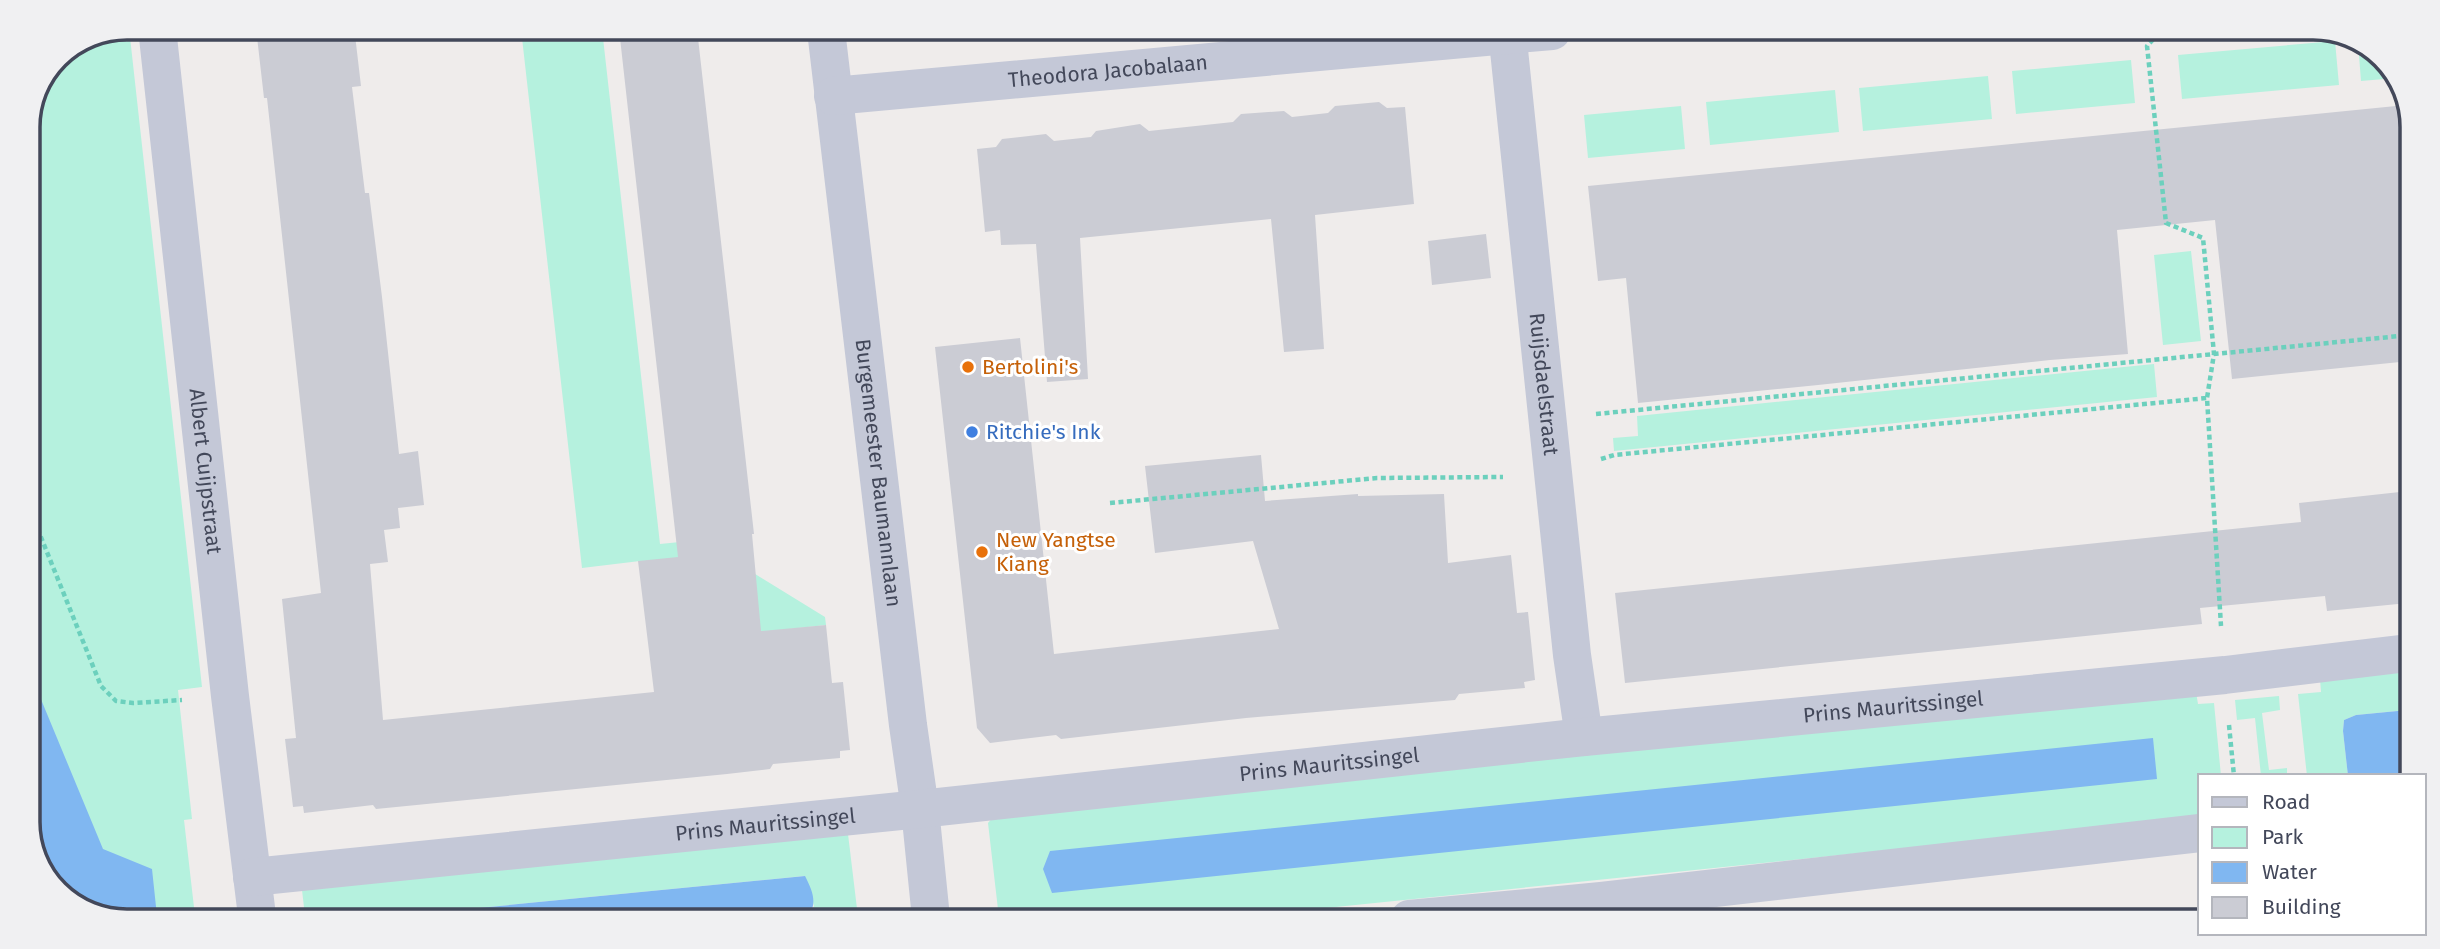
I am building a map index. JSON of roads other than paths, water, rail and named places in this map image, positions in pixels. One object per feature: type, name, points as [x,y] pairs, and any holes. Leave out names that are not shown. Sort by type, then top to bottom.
[{"type":"street","name":"Albert Cuijpstraat","points":[[158,40],[230,696],[256,909]]},
{"type":"street","name":"Burgemeester Baumannlaan","points":[[827,40],[930,909]]},
{"type":"street","name":"Theodora Jacobalaan","points":[[833,96],[1432,40]]},
{"type":"street","name":"Ruijsdaelstraat","points":[[1508,40],[1572,655],[1584,737]]},
{"type":"street","name":"Prins Mauritssingel","points":[[252,877],[920,809],[1584,737],[2225,675],[2400,654]]},
{"type":"street","points":[[1611,909],[2198,833]]},
{"type":"water","points":[[40,697],[103,849],[152,869],[156,909],[127,909],[99,904],[74,891],[58,875],[45,850],[40,828]]},
{"type":"water","points":[[2400,711],[2400,774],[2348,774],[2344,720],[2356,715]]},
{"type":"water","points":[[2153,738],[2157,779],[1052,893],[1043,869],[1050,851]]},
{"type":"water","points":[[805,876],[813,897],[812,909],[468,909]]},
{"type":"place","name":"Bertolini's","points":[[968,367]]},
{"type":"place","name":"Ritchie's Ink","points":[[972,432]]},
{"type":"place","name":"New Yangtse Kiang","points":[[982,552]]}]
